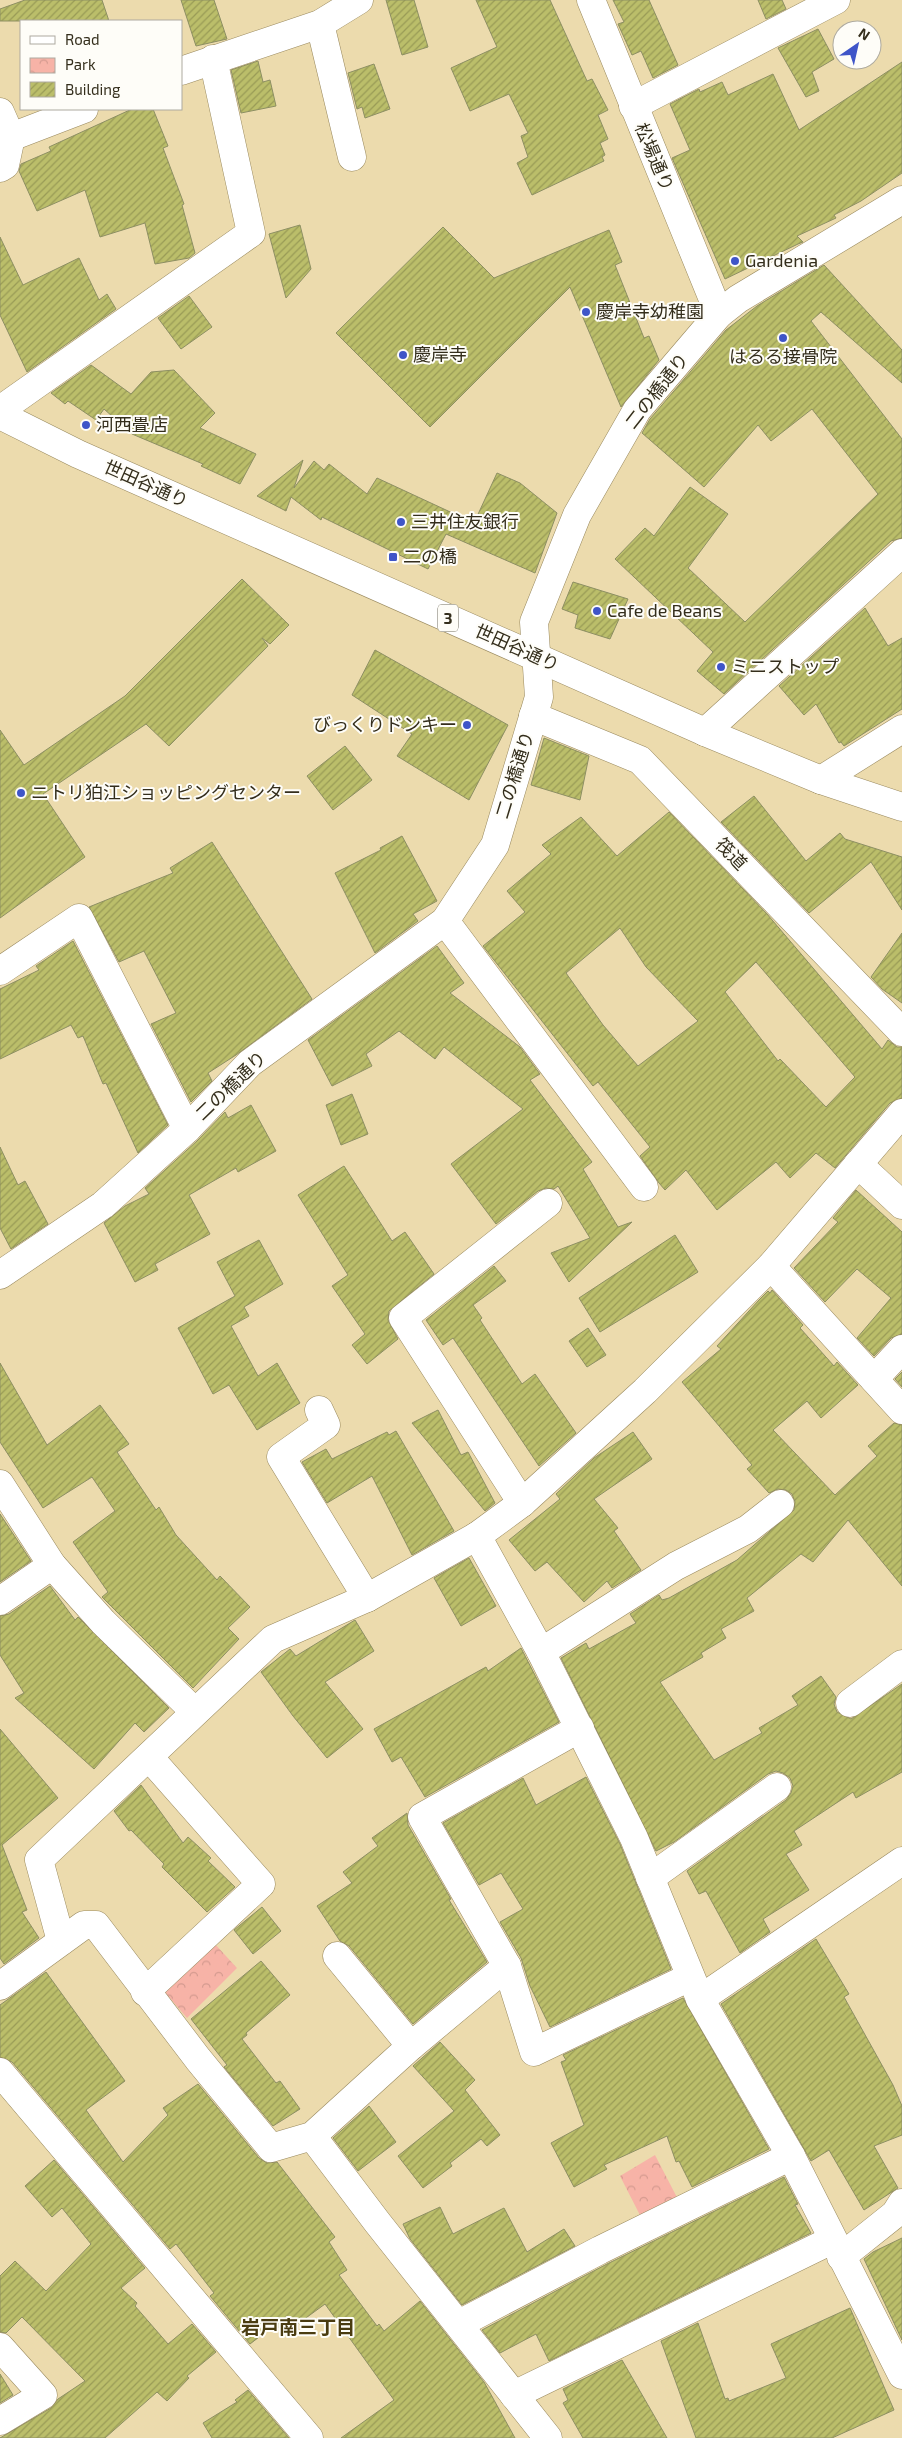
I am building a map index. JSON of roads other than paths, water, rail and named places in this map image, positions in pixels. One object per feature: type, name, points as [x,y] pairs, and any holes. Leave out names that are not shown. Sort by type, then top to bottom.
[{"type":"street","points":[[182,71],[213,58],[320,24],[359,0]]},
{"type":"street","name":"松場通り","points":[[592,0],[633,106],[720,314]]},
{"type":"street","points":[[633,106],[836,0]]},
{"type":"street","points":[[320,24],[352,157]]},
{"type":"street","points":[[0,410],[251,233],[213,58]]},
{"type":"street","points":[[11,137],[81,110]]},
{"type":"street","points":[[0,112],[11,137],[5,165],[0,168]]},
{"type":"street","name":"二の橋通り","points":[[0,1275],[103,1206],[186,1129],[250,1063],[444,921],[495,845],[539,697],[538,658],[534,622],[577,515],[637,410],[720,314],[738,299],[902,200]]},
{"type":"street","name":"世田谷通り","points":[[0,414],[78,454],[705,732],[821,780],[902,807]]},
{"type":"street","points":[[705,732],[902,553]]},
{"type":"street","name":"筏道","points":[[533,716],[640,760],[902,1032]]},
{"type":"street","points":[[821,780],[902,728]]},
{"type":"street","points":[[0,971],[79,918],[186,1129]]},
{"type":"street","points":[[444,921],[644,1187]]},
{"type":"street","points":[[61,1941],[38,1860],[273,1640],[367,1598],[477,1536],[522,1503],[645,1390],[771,1266],[902,1113]]},
{"type":"street","points":[[858,1164],[902,1205]]},
{"type":"street","points":[[522,1503],[403,1318],[548,1203]]},
{"type":"street","points":[[771,1266],[902,1410]]},
{"type":"street","points":[[874,1379],[902,1349]]},
{"type":"street","points":[[319,1410],[326,1425],[281,1457],[367,1598]]},
{"type":"street","points":[[0,1484],[52,1566],[103,1622],[194,1712]]},
{"type":"street","points":[[541,1652],[676,1566],[748,1529],[780,1504]]},
{"type":"street","points":[[477,1536],[541,1652],[634,1838],[695,1988],[791,2156],[902,2375]]},
{"type":"street","points":[[0,1601],[52,1566]]},
{"type":"street","points":[[850,1703],[902,1664]]},
{"type":"street","points":[[580,1728],[422,1817],[507,1966],[534,2052],[695,1988],[902,1861]]},
{"type":"street","points":[[145,1992],[261,1884],[149,1757]]},
{"type":"street","points":[[650,1878],[777,1786]]},
{"type":"street","points":[[0,1986],[84,1925],[96,1925],[145,1992],[271,2148],[312,2136],[411,2046],[507,1966]]},
{"type":"street","points":[[337,1956],[411,2046]]},
{"type":"street","points":[[0,2072],[309,2438]]},
{"type":"street","points":[[312,2136],[377,2222],[548,2438]]},
{"type":"street","points":[[459,2324],[600,2250],[791,2156]]},
{"type":"street","points":[[514,2394],[836,2248],[895,2214],[902,2203]]},
{"type":"street","points":[[0,2347],[43,2395],[0,2420]]},
{"type":"place","name":"Gardenia","points":[[735,261]]},
{"type":"place","name":"慶岸寺幼稚園","points":[[586,312]]},
{"type":"place","name":"はるる接骨院","points":[[783,338]]},
{"type":"place","name":"慶岸寺","points":[[403,355]]},
{"type":"place","name":"河西畳店","points":[[86,425]]},
{"type":"place","name":"三井住友銀行","points":[[401,522]]},
{"type":"place","name":"二の橋","points":[[393,557]]},
{"type":"place","name":"Cafe de Beans","points":[[597,611]]},
{"type":"place","name":"ミニストップ","points":[[721,667]]},
{"type":"place","name":"びっくりドンキー","points":[[467,725]]},
{"type":"place","name":"ニトリ狛江ショッピングセンター","points":[[21,793]]},
{"type":"district","name":"岩戸南三丁目","points":[[298,2327]]}]
